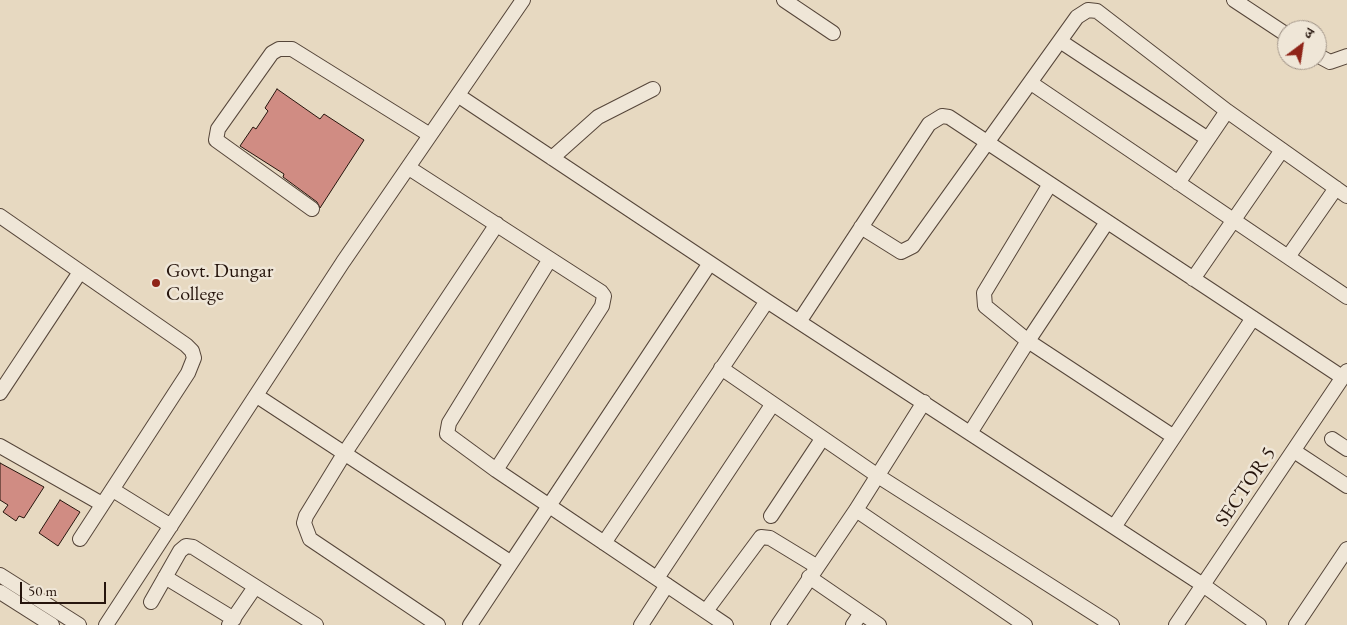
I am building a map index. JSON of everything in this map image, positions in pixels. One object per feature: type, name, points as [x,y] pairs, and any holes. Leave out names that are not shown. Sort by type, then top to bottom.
[{"type":"street","points":[[106,625],[343,262],[523,0]]},
{"type":"street","points":[[784,0],[834,32]]},
{"type":"street","points":[[1234,0],[1277,28]]},
{"type":"street","points":[[861,227],[901,252],[909,250],[988,144],[1060,41],[1082,12],[1088,10],[1097,11],[1227,111],[1341,192],[1288,257]]},
{"type":"street","points":[[1060,41],[1208,139]]},
{"type":"street","points":[[312,209],[216,140],[218,129],[272,53],[285,47],[292,49],[430,135]]},
{"type":"street","points":[[1327,60],[1330,62],[1347,56]]},
{"type":"street","points":[[1031,83],[1347,297]]},
{"type":"street","points":[[552,158],[598,117],[652,89]]},
{"type":"street","points":[[458,96],[767,301],[1203,585],[1259,625]]},
{"type":"street","points":[[1178,183],[1227,111]]},
{"type":"street","points":[[799,322],[930,124],[936,119],[949,117],[1253,318],[1345,373]]},
{"type":"street","points":[[1193,278],[1282,150]]},
{"type":"street","points":[[409,168],[600,292],[604,302],[496,470]]},
{"type":"street","points":[[1050,184],[984,293],[985,306],[993,315],[1028,341],[1174,437]]},
{"type":"street","points":[[0,216],[186,345],[192,351],[194,358],[188,373],[80,539]]},
{"type":"street","points":[[970,433],[1107,222]]},
{"type":"street","points":[[438,625],[310,539],[306,530],[306,516],[344,454],[497,224]]},
{"type":"street","points":[[550,259],[447,429],[450,438],[726,625]]},
{"type":"street","points":[[470,625],[710,263]]},
{"type":"street","points":[[0,393],[80,272]]},
{"type":"street","points":[[604,543],[767,301]]},
{"type":"street","points":[[1114,527],[1253,318]]},
{"type":"street","points":[[721,368],[772,405],[878,476],[1109,624]]},
{"type":"street","name":"SECTOR 5","points":[[1176,625],[1345,373]]},
{"type":"street","points":[[257,396],[510,562]]},
{"type":"street","points":[[778,625],[856,510],[924,402]]},
{"type":"street","points":[[641,625],[662,582],[772,405]]},
{"type":"street","points":[[771,516],[822,439]]},
{"type":"street","points":[[1332,440],[1347,449]]},
{"type":"street","points":[[0,446],[102,504]]},
{"type":"street","points":[[1294,451],[1347,486]]},
{"type":"street","points":[[113,490],[169,530],[186,546],[193,547],[316,625]]},
{"type":"street","points":[[856,510],[1025,625]]},
{"type":"street","points":[[706,611],[761,537],[770,538],[813,571],[861,613],[879,625]]},
{"type":"street","points":[[151,602],[180,551],[186,546]]},
{"type":"street","points":[[1296,625],[1347,550]]},
{"type":"street","points":[[0,575],[78,625]]},
{"type":"street","points":[[165,577],[232,622],[255,587]]},
{"type":"street","points":[[0,592],[52,625]]},
{"type":"street","points":[[853,625],[861,613]]},
{"type":"building","points":[[277,89],[320,119],[324,114],[364,140],[320,208],[317,202],[283,177],[284,174],[240,146],[253,127],[256,129],[268,111],[265,108]]},
{"type":"building","points":[[0,463],[44,487],[24,518],[19,516],[16,521],[3,512],[8,505],[0,500]]},
{"type":"building","points":[[60,500],[80,512],[58,546],[39,533]]},
{"type":"place","name":"Govt. Dungar College","points":[[156,283]]}]
